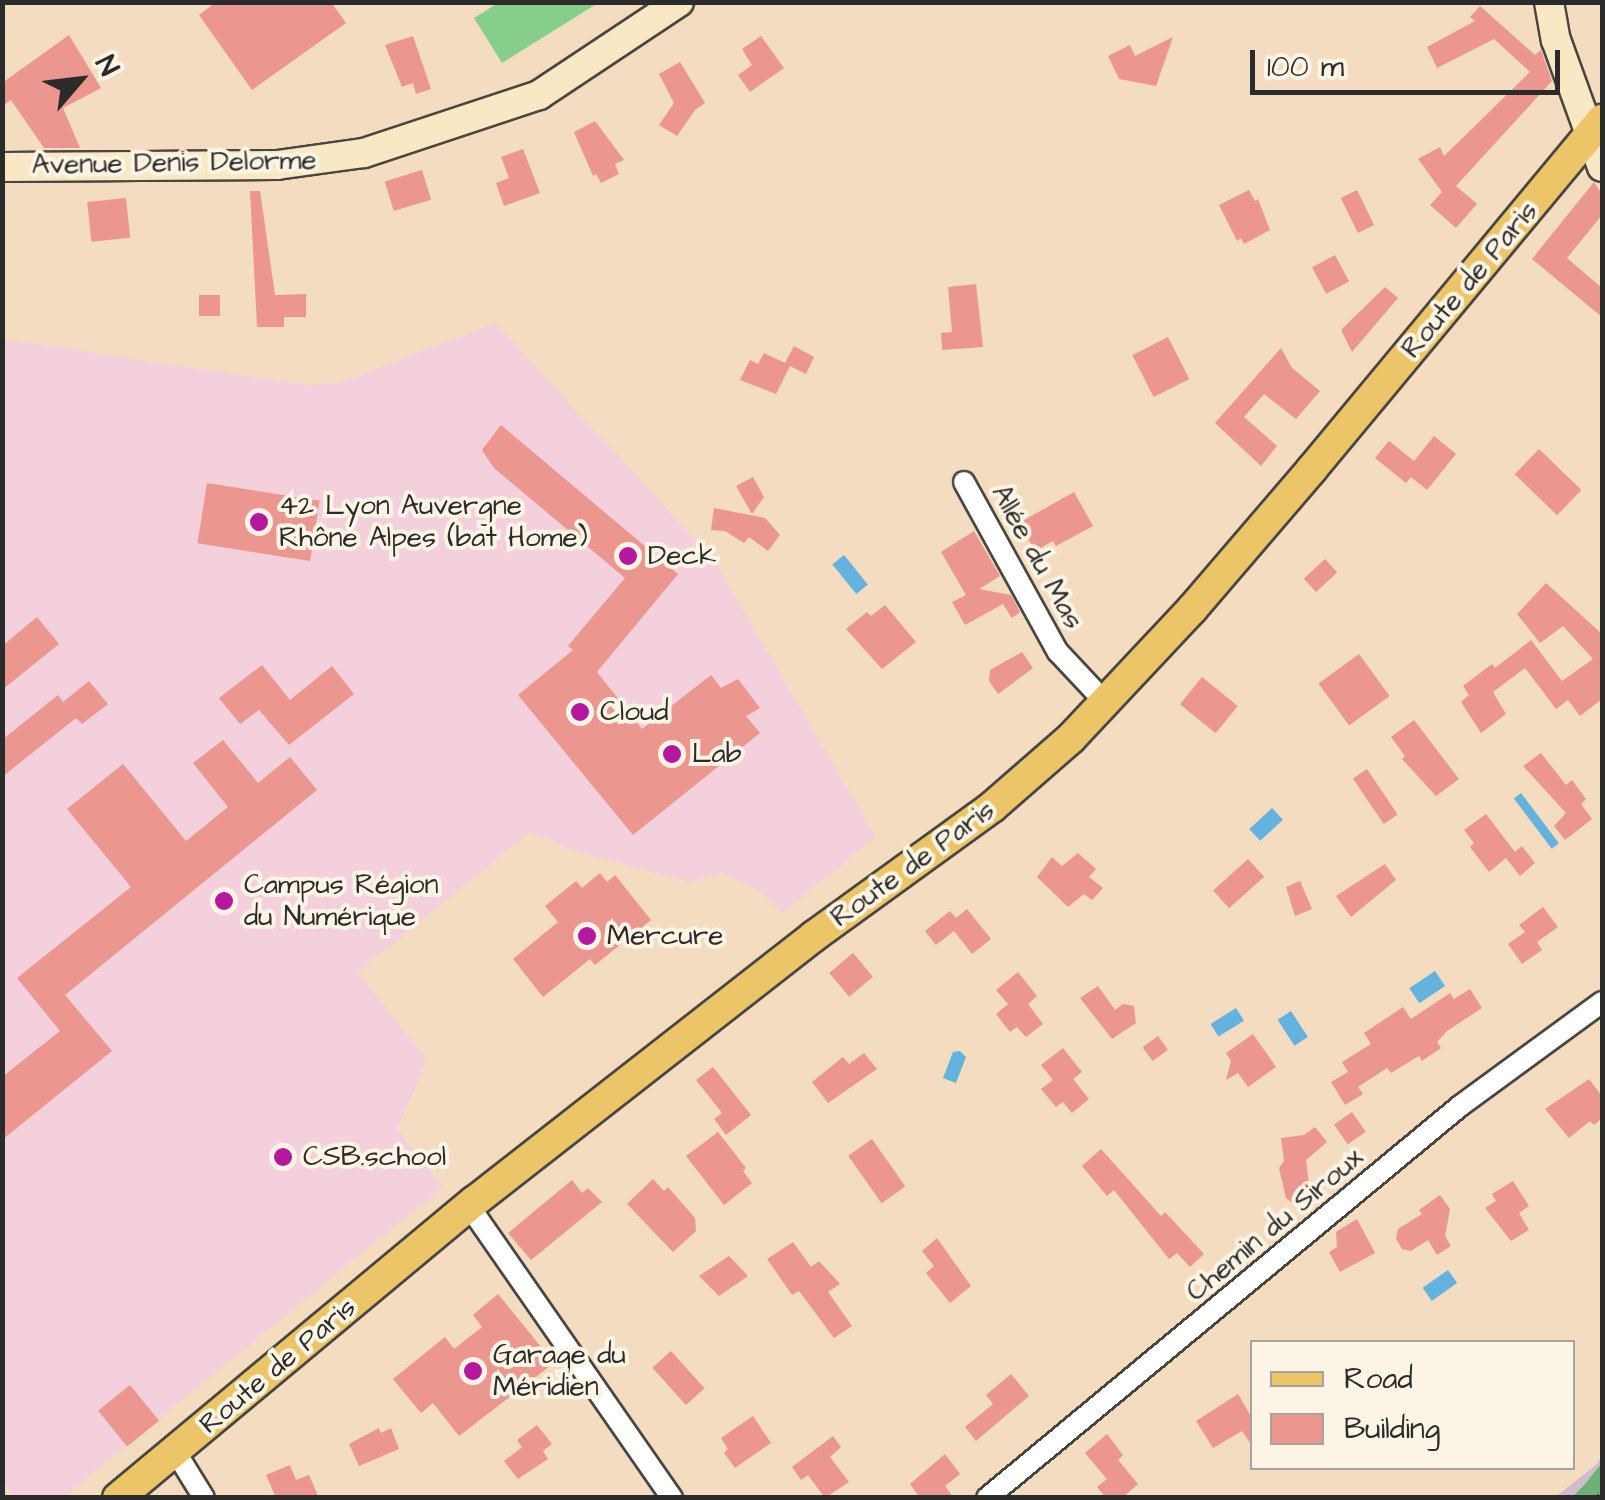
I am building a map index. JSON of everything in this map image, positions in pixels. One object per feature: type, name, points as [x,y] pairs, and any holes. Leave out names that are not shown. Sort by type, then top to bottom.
[{"type":"main road","name":"Route de Paris","points":[[118,1498],[469,1206],[814,936],[992,807],[1104,702],[1312,469],[1596,128]]},
{"type":"street","name":"Avenue Denis Delorme","points":[[2,167],[315,163],[364,153],[460,120],[506,93],[564,75],[679,2]]},
{"type":"street","points":[[1549,2],[1596,128],[1602,167]]},
{"type":"street","name":"Allée du Mas","points":[[964,482],[1058,652],[1104,702]]},
{"type":"street","name":"Chemin du Siroux","points":[[987,1498],[1460,1106],[1602,1002]]},
{"type":"street","points":[[469,1206],[672,1498]]},
{"type":"street","points":[[175,1451],[204,1498]]},
{"type":"shaded area","name":"Campus Région du Numérique","points":[[495,323],[714,560],[876,837],[783,912],[755,889],[723,873],[689,882],[581,853],[530,832],[358,972],[427,1060],[397,1130],[443,1187],[63,1497],[12,1497],[3,1476],[2,339],[305,385],[340,383]]},
{"type":"shaded area","points":[[1602,1456],[1602,1497],[1554,1498],[1596,1465]]},
{"type":"green space","points":[[598,2],[502,63],[474,18],[498,3]]},
{"type":"green space","points":[[1602,1463],[1602,1497],[1572,1497],[1585,1484]]},
{"type":"water","points":[[844,555],[868,585],[856,594],[832,564]]},
{"type":"water","points":[[1521,793],[1559,843],[1552,849],[1514,798]]},
{"type":"water","points":[[1272,808],[1283,820],[1260,841],[1249,829]]},
{"type":"water","points":[[1435,971],[1445,986],[1419,1003],[1409,988]]},
{"type":"water","points":[[1236,1008],[1244,1021],[1219,1037],[1211,1024]]},
{"type":"water","points":[[1291,1011],[1308,1037],[1294,1046],[1278,1020]]},
{"type":"water","points":[[960,1051],[966,1057],[956,1083],[943,1078],[953,1052]]},
{"type":"water","points":[[1448,1270],[1457,1283],[1432,1301],[1423,1288]]},
{"type":"building","points":[[216,2],[331,2],[346,23],[252,90],[199,15]]},
{"type":"building","points":[[1480,6],[1535,55],[1541,50],[1552,81],[1456,186],[1477,204],[1456,228],[1430,205],[1442,192],[1418,159],[1440,147],[1444,156],[1530,72],[1494,39],[1437,68],[1427,47],[1475,21],[1470,17]]},
{"type":"building","points":[[69,35],[101,88],[63,108],[80,148],[44,148],[11,100],[2,106],[2,83]]},
{"type":"building","points":[[413,36],[431,89],[416,94],[413,83],[402,87],[385,45]]},
{"type":"building","points":[[761,36],[784,68],[750,92],[738,75],[752,65],[742,49]]},
{"type":"building","points":[[1173,37],[1156,86],[1119,79],[1108,56],[1130,45],[1135,56]]},
{"type":"building","points":[[680,62],[705,103],[695,110],[677,136],[659,125],[674,103],[659,74]]},
{"type":"building","points":[[595,121],[624,160],[615,164],[619,174],[601,183],[596,174],[593,176],[574,132]]},
{"type":"building","points":[[523,149],[540,193],[504,206],[496,183],[509,178],[501,157]]},
{"type":"building","points":[[422,170],[431,200],[394,211],[385,181]]},
{"type":"building","points":[[1594,182],[1602,194],[1602,215],[1567,258],[1602,288],[1602,317],[1532,259]]},
{"type":"building","points":[[1249,190],[1255,201],[1258,199],[1270,230],[1244,244],[1241,238],[1237,241],[1219,205]]},
{"type":"building","points":[[1357,190],[1374,225],[1358,233],[1341,198]]},
{"type":"building","points":[[250,191],[260,191],[275,295],[306,294],[306,317],[284,317],[284,327],[257,327]]},
{"type":"building","points":[[126,198],[130,238],[91,242],[87,202]]},
{"type":"building","points":[[1335,255],[1349,281],[1326,294],[1312,267]]},
{"type":"building","points":[[976,284],[983,347],[942,350],[941,333],[952,332],[948,287]]},
{"type":"building","points":[[1385,287],[1398,298],[1352,352],[1341,330]]},
{"type":"building","points":[[199,295],[220,295],[220,316],[199,316]]},
{"type":"building","points":[[1168,337],[1189,379],[1154,397],[1132,355]]},
{"type":"building","points":[[794,346],[814,357],[806,374],[790,366],[776,394],[740,380],[750,360],[758,364],[764,353],[785,363]]},
{"type":"building","points":[[1281,348],[1292,368],[1320,391],[1296,419],[1264,394],[1244,417],[1277,446],[1261,466],[1215,423]]},
{"type":"building","points":[[501,425],[678,574],[597,672],[642,729],[711,675],[721,688],[738,679],[760,708],[746,716],[760,733],[633,835],[518,695],[573,650],[568,646],[625,578],[494,468],[482,450]]},
{"type":"building","points":[[1434,436],[1456,454],[1427,490],[1411,477],[1406,483],[1375,458],[1389,441],[1414,461]]},
{"type":"building","points":[[1539,449],[1581,490],[1557,515],[1515,474]]},
{"type":"building","points":[[753,477],[764,497],[752,514],[736,486]]},
{"type":"building","name":"42 Lyon Auvergne Rhône Alpes (bat Home)","points":[[207,483],[320,501],[310,561],[197,543]]},
{"type":"building","points":[[1074,492],[1093,526],[1056,546],[1053,541],[1035,551],[1019,523]]},
{"type":"building","points":[[714,508],[765,518],[780,535],[768,551],[749,537],[744,543],[725,531],[711,530]]},
{"type":"building","points":[[974,531],[1000,576],[979,589],[1011,595],[1020,612],[1012,618],[1003,604],[965,625],[952,602],[966,595],[941,552]]},
{"type":"building","points":[[1325,559],[1337,572],[1316,592],[1304,579]]},
{"type":"building","points":[[1546,583],[1602,634],[1602,699],[1580,716],[1568,700],[1556,709],[1525,668],[1493,692],[1506,714],[1481,733],[1461,702],[1469,695],[1463,686],[1492,664],[1495,668],[1531,640],[1562,681],[1593,659],[1563,626],[1540,643],[1517,614]]},
{"type":"building","points":[[885,605],[916,642],[882,669],[846,629],[867,612],[871,616]]},
{"type":"building","points":[[37,617],[59,644],[2,690],[2,646]]},
{"type":"building","points":[[1022,652],[1033,668],[998,694],[989,681],[990,670]]},
{"type":"building","points":[[1359,654],[1390,696],[1349,725],[1319,683]]},
{"type":"building","points":[[262,665],[290,700],[332,666],[354,694],[289,745],[259,710],[240,724],[219,698]]},
{"type":"building","points":[[1202,677],[1238,706],[1216,733],[1180,704]]},
{"type":"building","points":[[89,681],[108,704],[82,724],[76,718],[2,777],[2,740],[58,695],[63,702]]},
{"type":"building","points":[[1414,720],[1459,779],[1436,796],[1402,759],[1405,756],[1391,737]]},
{"type":"building","points":[[223,740],[258,783],[290,757],[317,790],[65,995],[112,1051],[2,1140],[2,1077],[60,1031],[17,978],[131,887],[67,809],[123,764],[186,841],[228,807],[193,763]]},
{"type":"building","points":[[1541,753],[1566,785],[1572,780],[1586,799],[1581,804],[1592,819],[1565,840],[1554,826],[1566,813],[1523,766]]},
{"type":"building","points":[[1367,769],[1398,815],[1384,824],[1353,779]]},
{"type":"building","points":[[1486,814],[1515,852],[1522,846],[1535,863],[1520,876],[1506,858],[1489,872],[1470,847],[1474,843],[1464,830]]},
{"type":"building","points":[[1078,853],[1096,869],[1089,877],[1103,888],[1092,900],[1084,894],[1068,907],[1037,877],[1052,857],[1062,866]]},
{"type":"building","points":[[1248,859],[1264,877],[1229,908],[1213,890]]},
{"type":"building","points":[[1385,864],[1396,880],[1351,917],[1336,896]]},
{"type":"building","points":[[600,873],[607,882],[615,875],[651,920],[595,965],[590,959],[543,997],[513,959],[558,922],[545,906],[576,881],[582,888]]},
{"type":"building","points":[[1300,881],[1312,909],[1295,916],[1286,887]]},
{"type":"building","points":[[1543,907],[1558,927],[1537,942],[1542,950],[1522,964],[1508,944],[1525,932],[1519,925]]},
{"type":"building","points":[[967,909],[991,939],[972,954],[954,931],[936,945],[925,931],[950,911],[956,918]]},
{"type":"building","points":[[853,953],[873,977],[849,997],[829,973]]},
{"type":"building","points":[[1018,972],[1037,996],[1028,1004],[1043,1024],[1026,1037],[1017,1027],[1010,1032],[996,1014],[1008,1004],[996,990]]},
{"type":"building","points":[[1098,986],[1115,1010],[1123,1004],[1134,1006],[1136,1023],[1112,1039],[1080,998]]},
{"type":"building","points":[[1470,989],[1482,1008],[1447,1031],[1437,1042],[1441,1048],[1422,1061],[1419,1056],[1391,1073],[1387,1068],[1358,1087],[1363,1094],[1345,1105],[1331,1082],[1348,1072],[1342,1062],[1371,1044],[1364,1033],[1403,1007],[1411,1019],[1450,993],[1454,999]]},
{"type":"building","points":[[1253,1034],[1276,1067],[1248,1087],[1238,1073],[1226,1080],[1231,1061],[1226,1053]]},
{"type":"building","points":[[1158,1036],[1168,1050],[1153,1061],[1143,1047]]},
{"type":"building","points":[[1063,1048],[1082,1072],[1073,1079],[1089,1099],[1072,1113],[1063,1102],[1056,1107],[1041,1089],[1053,1080],[1041,1065]]},
{"type":"building","points":[[864,1053],[877,1069],[828,1103],[812,1082],[843,1057],[849,1064]]},
{"type":"building","points":[[713,1067],[751,1115],[726,1135],[714,1119],[722,1113],[696,1080]]},
{"type":"building","points":[[1589,1079],[1602,1096],[1602,1118],[1594,1125],[1590,1121],[1569,1138],[1545,1109]]},
{"type":"building","points":[[1352,1112],[1366,1132],[1348,1144],[1334,1125]]},
{"type":"building","points":[[1315,1127],[1327,1142],[1306,1160],[1309,1184],[1295,1205],[1286,1198],[1279,1168],[1284,1161],[1281,1138],[1304,1135]]},
{"type":"building","points":[[718,1132],[746,1168],[743,1171],[752,1183],[724,1205],[686,1156]]},
{"type":"building","points":[[872,1139],[905,1187],[882,1203],[848,1156]]},
{"type":"building","points":[[1101,1149],[1161,1216],[1165,1212],[1204,1254],[1190,1267],[1177,1253],[1169,1259],[1114,1190],[1107,1196],[1082,1166]]},
{"type":"building","points":[[653,1179],[664,1191],[668,1187],[695,1218],[696,1231],[673,1252],[627,1204]]},
{"type":"building","points":[[572,1180],[582,1193],[588,1188],[602,1202],[531,1260],[508,1233]]},
{"type":"building","points":[[1513,1181],[1529,1206],[1519,1213],[1529,1230],[1511,1241],[1485,1208],[1496,1201],[1492,1194]]},
{"type":"building","points":[[1440,1195],[1450,1209],[1445,1236],[1451,1246],[1437,1255],[1428,1240],[1411,1251],[1402,1249],[1396,1239],[1398,1229],[1422,1214],[1419,1210]]},
{"type":"building","points":[[1357,1219],[1375,1253],[1340,1272],[1329,1252],[1337,1247],[1336,1232]]},
{"type":"building","points":[[937,1238],[971,1286],[950,1303],[926,1273],[934,1266],[922,1251]]},
{"type":"building","points":[[793,1242],[811,1267],[819,1261],[840,1284],[828,1292],[852,1326],[834,1338],[799,1291],[792,1295],[767,1259]]},
{"type":"building","points":[[729,1256],[748,1276],[719,1296],[699,1276]]},
{"type":"building","name":"Garage du Méridien","points":[[498,1294],[554,1363],[459,1436],[433,1403],[421,1413],[393,1379],[445,1337],[454,1349],[482,1327],[473,1315]]},
{"type":"building","points":[[671,1351],[704,1388],[686,1405],[652,1368]]},
{"type":"building","points":[[1011,1374],[1029,1396],[976,1441],[965,1427],[993,1404],[986,1395]]},
{"type":"building","points":[[130,1385],[159,1421],[127,1447],[98,1411]]},
{"type":"building","points":[[1238,1394],[1250,1415],[1250,1443],[1242,1431],[1213,1448],[1196,1421]]},
{"type":"building","points":[[753,1416],[771,1443],[735,1468],[724,1453],[728,1449],[721,1438]]},
{"type":"building","points":[[537,1425],[552,1444],[543,1451],[548,1459],[518,1479],[504,1461],[522,1447],[517,1440]]},
{"type":"building","points":[[379,1428],[381,1433],[391,1428],[399,1449],[359,1466],[349,1444]]},
{"type":"building","points":[[1107,1434],[1123,1455],[1118,1460],[1138,1484],[1122,1498],[1106,1498],[1097,1487],[1107,1479],[1085,1453]]},
{"type":"building","points":[[833,1436],[841,1447],[830,1457],[849,1482],[825,1498],[808,1475],[801,1480],[792,1467]]},
{"type":"building","points":[[945,1454],[960,1474],[945,1486],[954,1498],[920,1498],[910,1484]]},
{"type":"building","points":[[290,1465],[296,1480],[309,1475],[319,1498],[276,1498],[266,1475]]},
{"type":"place","name":"42 Lyon Auvergne Rhône Alpes (bat Home)","points":[[259,522]]},
{"type":"place","name":"Deck","points":[[628,556]]},
{"type":"place","name":"Cloud","points":[[580,712]]},
{"type":"place","name":"Lab","points":[[672,754]]},
{"type":"place","name":"Campus Région du Numérique","points":[[224,901]]},
{"type":"place","name":"Mercure","points":[[587,936]]},
{"type":"place","name":"CSB.school","points":[[283,1157]]},
{"type":"place","name":"Garage du Méridien","points":[[473,1371]]}]
